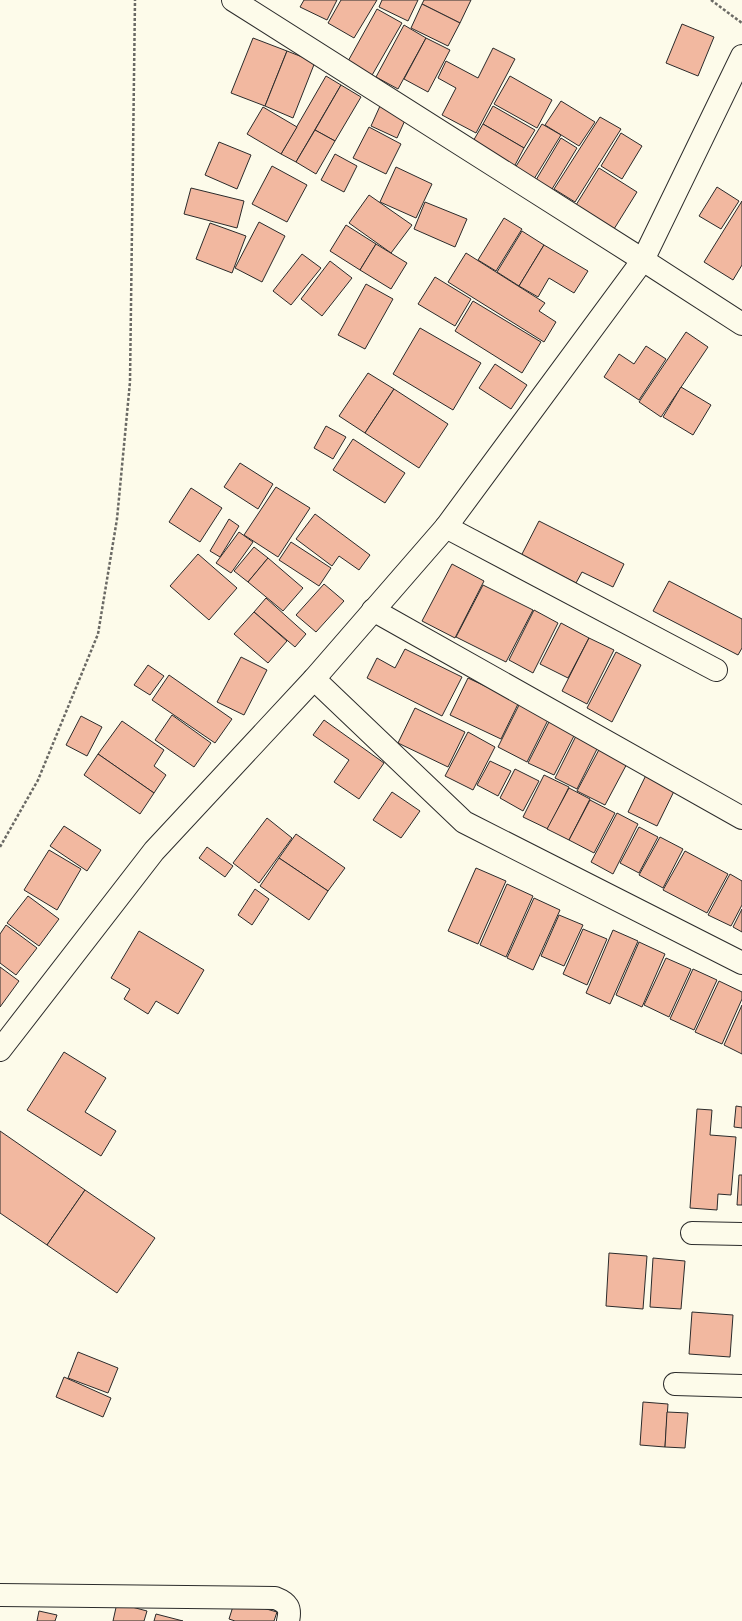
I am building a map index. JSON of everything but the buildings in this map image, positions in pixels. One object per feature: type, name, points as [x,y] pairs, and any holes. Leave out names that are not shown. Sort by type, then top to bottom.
[{"type":"street","points":[[233,0],[742,324]]},
{"type":"street","points":[[0,1050],[154,851],[314,679],[446,527],[643,260],[742,56]]},
{"type":"street","points":[[446,527],[716,670]]},
{"type":"street","points":[[373,610],[742,818]]},
{"type":"street","points":[[314,679],[464,822],[742,963]]},
{"type":"street","points":[[692,1233],[742,1234]]},
{"type":"street","points":[[675,1384],[742,1386]]},
{"type":"street","points":[[0,1595],[276,1598],[287,1604],[290,1612],[288,1621]]},
{"type":"path","points":[[0,847],[38,780],[98,634],[117,519],[130,382],[135,0]]},
{"type":"path","points":[[711,0],[742,23]]}]
